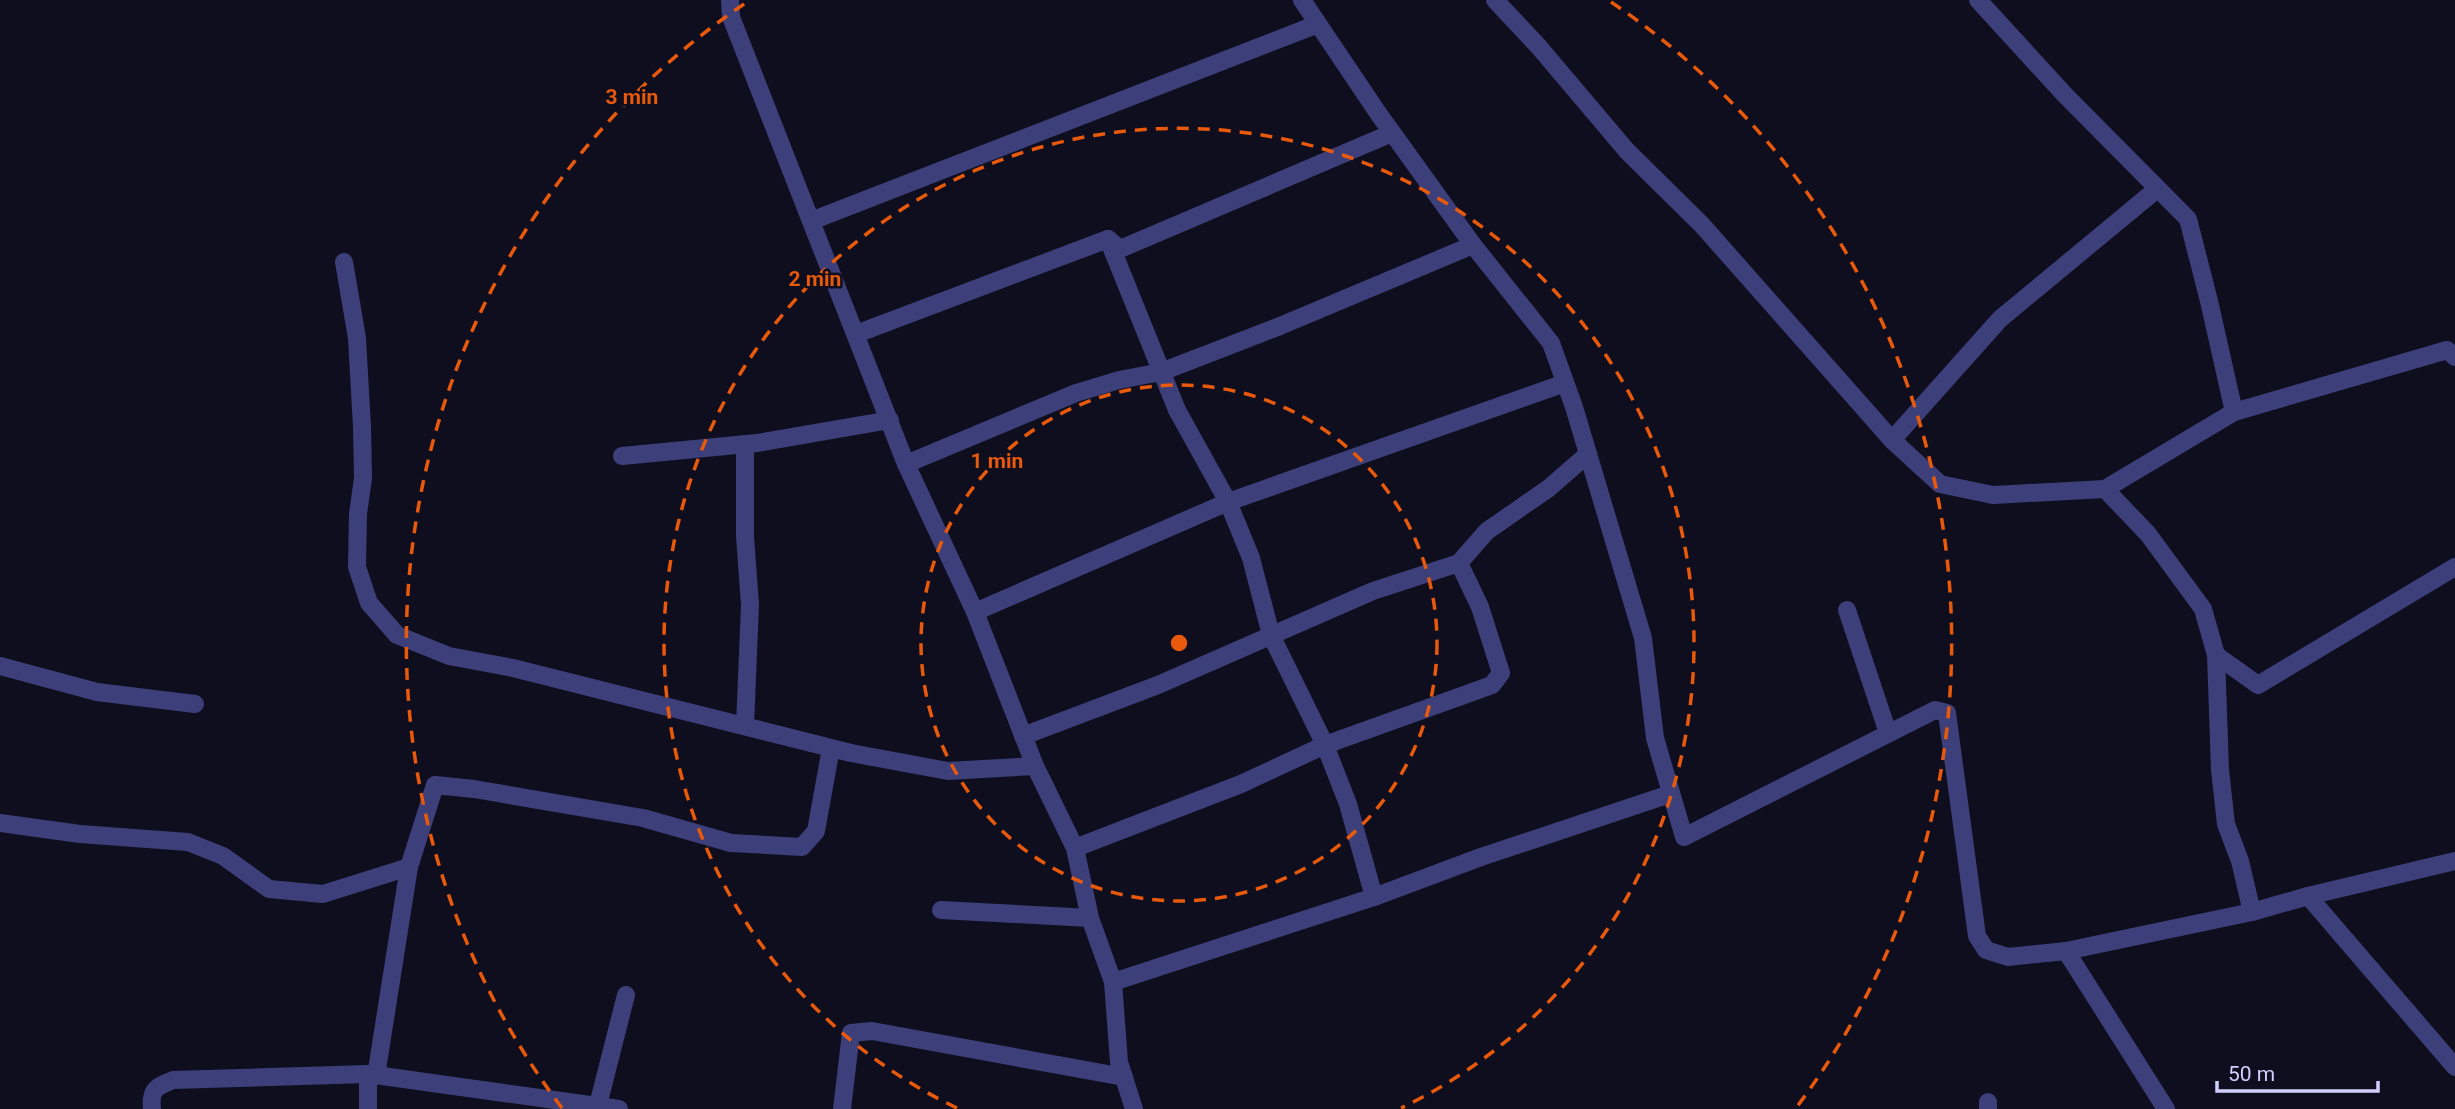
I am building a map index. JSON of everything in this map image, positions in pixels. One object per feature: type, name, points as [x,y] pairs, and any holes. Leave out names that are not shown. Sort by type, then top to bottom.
[{"type":"street","points":[[730,0],[731,17],[906,464],[975,612],[1035,766],[1075,848],[1090,918],[1113,982],[1119,1062],[1134,1109]]},
{"type":"street","points":[[1302,0],[1392,133],[1473,245],[1551,342],[1643,638],[1655,738],[1684,838],[1935,710],[1947,713],[1977,936],[1986,950],[2008,957],[2066,951],[2252,912],[2455,861]]},
{"type":"street","points":[[1495,0],[1539,47],[1627,151],[1702,225],[1892,440],[1940,484],[1993,495],[2105,489],[2234,412],[2447,350],[2455,357]]},
{"type":"street","points":[[1978,0],[2066,95],[2188,219],[2234,412]]},
{"type":"street","points":[[811,221],[1318,24]]},
{"type":"street","points":[[1108,239],[1120,249],[1392,133]]},
{"type":"street","points":[[1892,440],[2000,319],[2157,189]]},
{"type":"street","points":[[856,334],[1108,239]]},
{"type":"street","points":[[1108,239],[1177,410],[1228,502],[1251,558],[1271,635],[1325,745],[1348,804],[1374,897]]},
{"type":"street","points":[[906,464],[1076,393],[1119,380],[1161,372],[1280,326],[1473,245]]},
{"type":"street","points":[[344,262],[357,338],[362,427],[363,478],[358,514],[357,567],[369,603],[397,635],[449,656],[513,668],[831,748],[948,771],[1035,766]]},
{"type":"street","points":[[975,612],[1228,502],[1565,383]]},
{"type":"street","points":[[622,456],[745,444],[890,420]]},
{"type":"street","points":[[745,444],[745,536],[750,605],[745,726]]},
{"type":"street","points":[[1023,736],[1158,685],[1373,591],[1460,563],[1487,531],[1549,488],[1588,454]]},
{"type":"street","points":[[2105,489],[2148,534],[2203,609],[2216,655],[2220,770],[2226,824],[2240,861],[2252,912]]},
{"type":"street","points":[[1075,848],[1241,784],[1325,745],[1492,685],[1502,673],[1480,607],[1460,563]]},
{"type":"street","points":[[2216,655],[2258,684],[2455,567]]},
{"type":"street","points":[[1847,610],[1888,733]]},
{"type":"street","points":[[0,666],[97,692],[195,704]]},
{"type":"street","points":[[368,1109],[409,867],[435,785],[643,817],[731,843],[802,847],[816,831],[831,748]]},
{"type":"street","points":[[1113,982],[1374,897],[1481,857],[1670,794]]},
{"type":"street","points":[[0,823],[80,834],[188,842],[223,856],[269,889],[323,894],[409,867]]},
{"type":"street","points":[[2308,896],[2455,1067]]},
{"type":"street","points":[[941,910],[1090,918]]},
{"type":"street","points":[[2066,951],[2166,1109]]},
{"type":"street","points":[[597,1107],[626,995]]},
{"type":"street","points":[[842,1109],[851,1033],[872,1031],[1124,1077]]},
{"type":"street","points":[[152,1109],[151,1098],[156,1087],[173,1080],[372,1075],[620,1109]]}]
